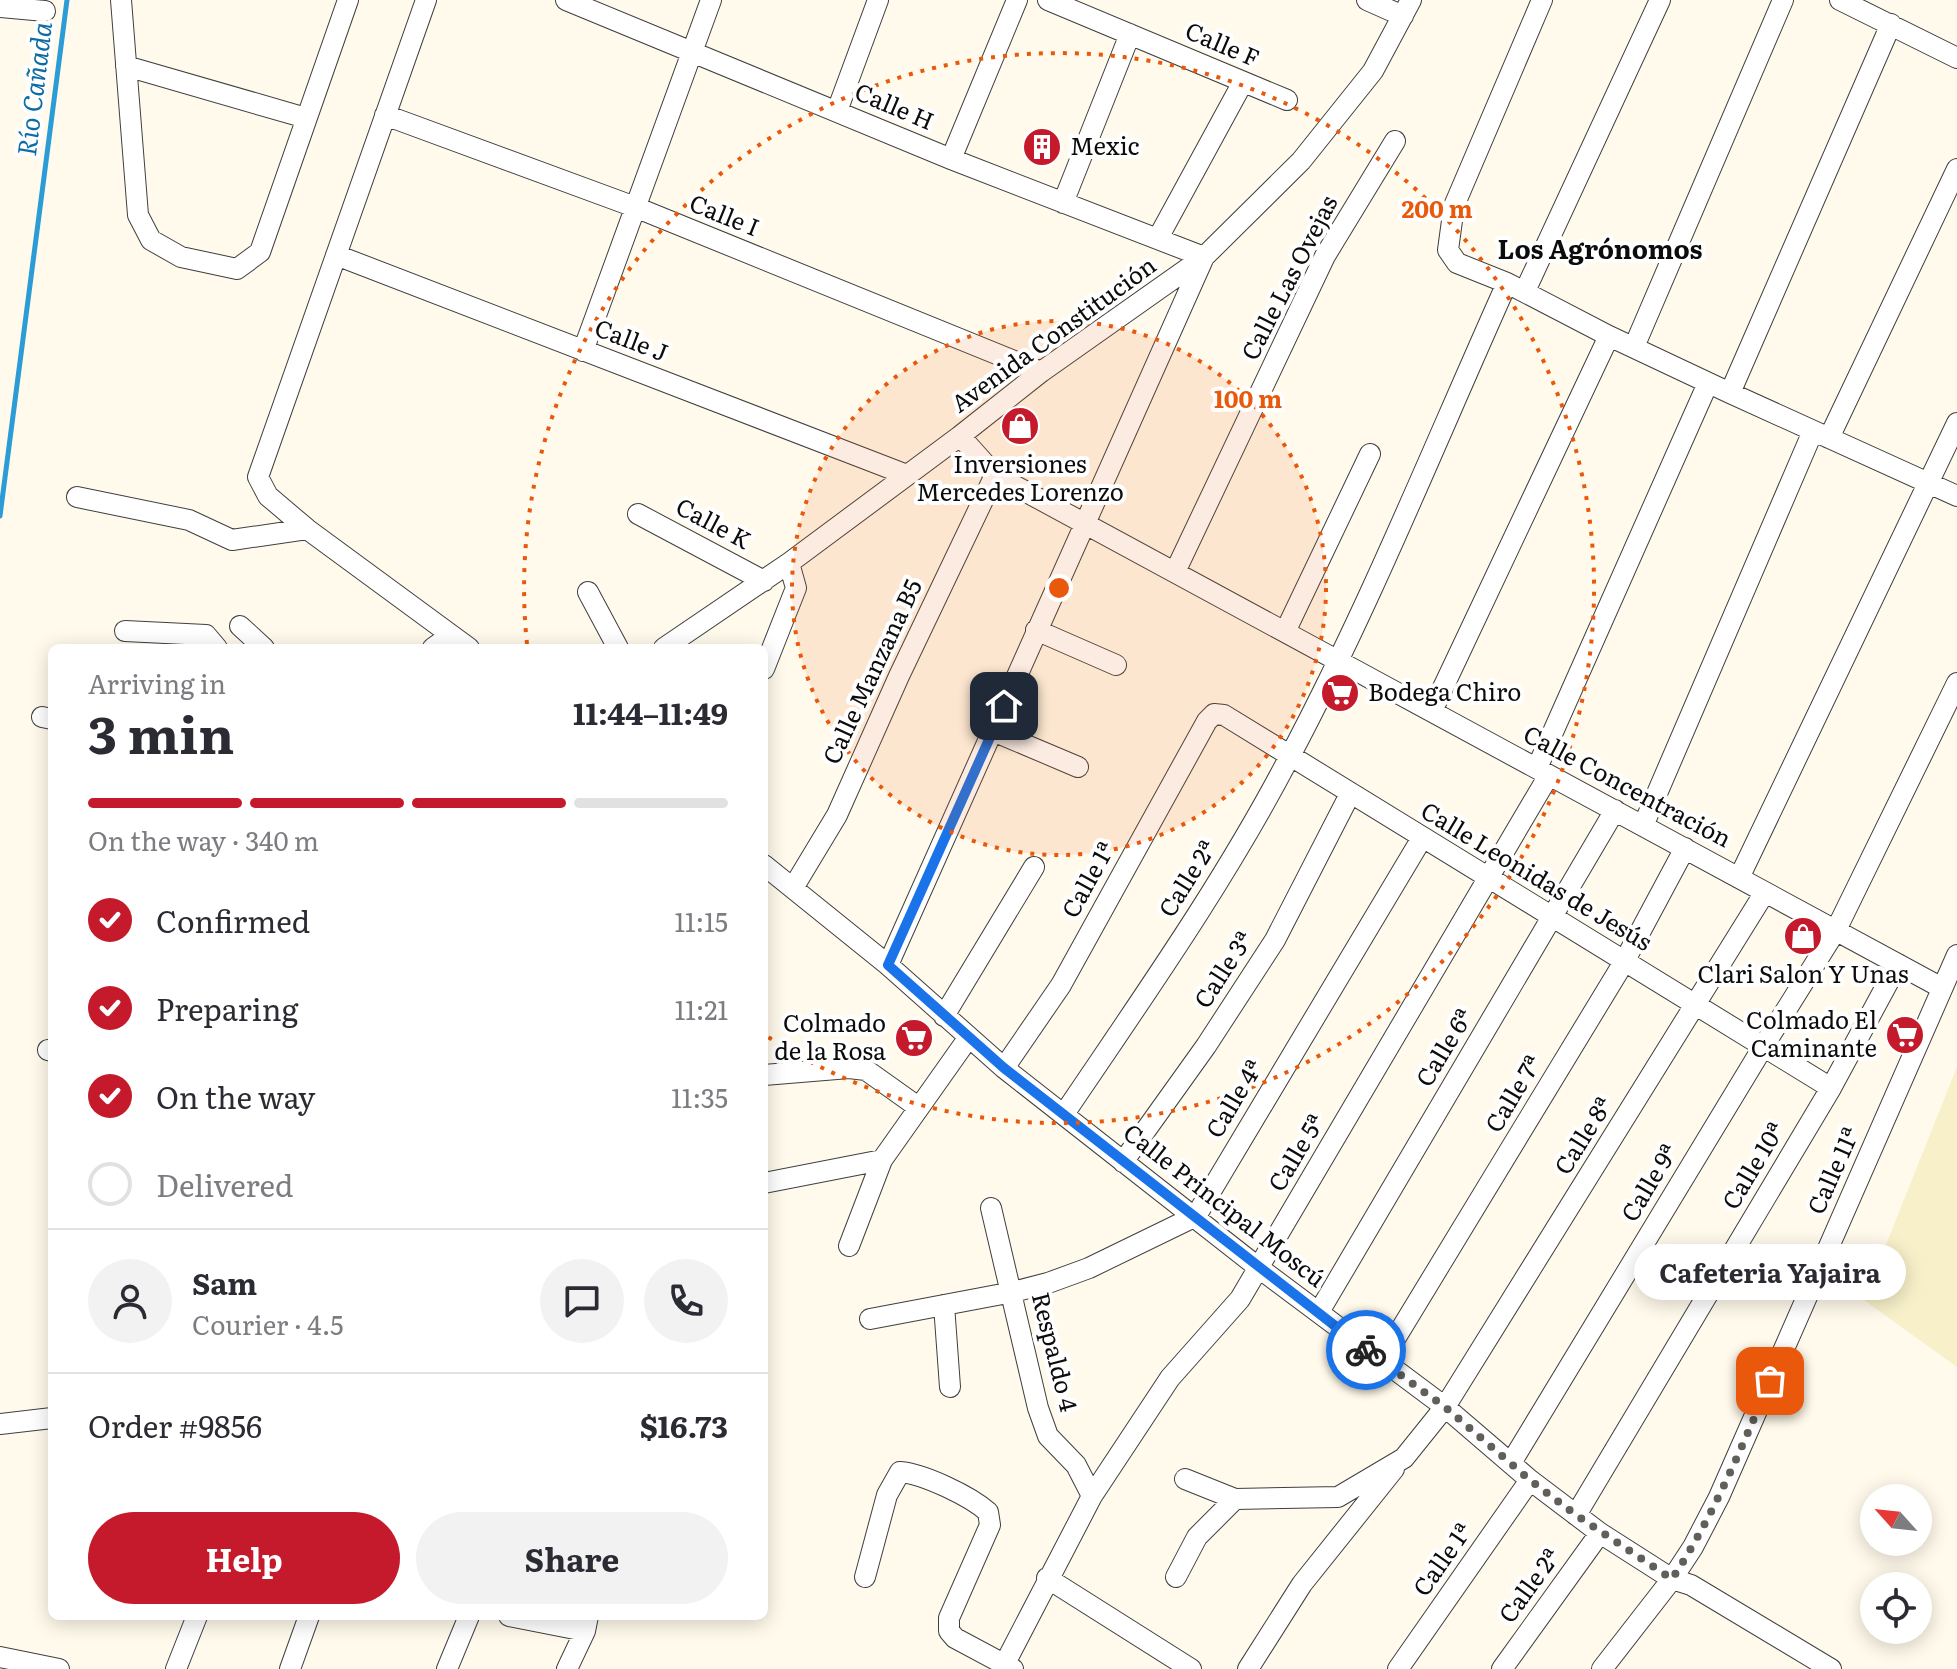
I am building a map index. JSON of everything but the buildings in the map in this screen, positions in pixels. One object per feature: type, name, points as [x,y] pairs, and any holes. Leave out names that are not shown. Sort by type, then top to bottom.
[{"type":"street","points":[[121,0],[138,215],[151,240],[181,257],[237,269],[260,252],[344,1]]},
{"type":"street","points":[[426,0],[258,477],[268,496],[442,642]]},
{"type":"street","name":"Calle H","points":[[566,0],[951,159],[1204,257]]},
{"type":"street","points":[[583,351],[711,0]]},
{"type":"street","points":[[837,111],[878,0]]},
{"type":"street","points":[[951,159],[1017,0]]},
{"type":"street","name":"Calle F","points":[[1048,0],[1287,100]]},
{"type":"street","points":[[1367,0],[1407,8]]},
{"type":"street","points":[[1542,0],[1454,206],[1448,250],[1457,263],[1516,287],[1708,383],[1957,496]]},
{"type":"street","name":"Calle 2ª","points":[[1064,1114],[1209,898],[1290,757],[1516,287],[1660,0]]},
{"type":"street","points":[[1634,347],[1783,0]]},
{"type":"street","points":[[1840,0],[1957,58]]},
{"type":"street","points":[[0,7],[45,11]]},
{"type":"street","name":"Avenida Constitución","points":[[670,644],[789,563],[1041,372],[1204,257],[1301,161],[1373,71],[1407,8]]},
{"type":"street","points":[[1730,393],[1891,24]]},
{"type":"street","points":[[1063,203],[1130,34]]},
{"type":"street","points":[[126,66],[306,118]]},
{"type":"street","points":[[1158,238],[1243,82]]},
{"type":"street","name":"Calle I","points":[[385,115],[635,207],[1041,372]]},
{"type":"street","name":"Calle Las Ovejas","points":[[1175,572],[1325,256],[1395,141]]},
{"type":"street","points":[[1643,826],[1821,434],[1957,169]]},
{"type":"street","name":"Calle J","points":[[336,255],[907,475]]},
{"type":"street","points":[[888,965],[1204,257]]},
{"type":"street","points":[[1432,711],[1609,336]]},
{"type":"street","name":"Calle 5ª","points":[[1006,1667],[1047,1578],[1092,1496],[1170,1378],[1240,1299],[1490,880],[1543,772],[1708,383]]},
{"type":"street","points":[[1739,878],[1957,423]]},
{"type":"street","name":"Calle Concentración","points":[[960,436],[995,475],[1942,988]]},
{"type":"street","points":[[1285,632],[1370,454]]},
{"type":"street","name":"Calle Manzana B5","points":[[793,888],[837,815],[995,475]]},
{"type":"street","points":[[77,497],[189,520],[232,540],[307,529]]},
{"type":"street","name":"Calle K","points":[[638,514],[764,581]]},
{"type":"street","points":[[768,659],[796,588],[789,563]]},
{"type":"street","points":[[588,592],[616,644]]},
{"type":"street","points":[[240,626],[260,644]]},
{"type":"street","points":[[1036,630],[1116,665]]},
{"type":"street","points":[[125,631],[206,635],[214,644]]},
{"type":"street","name":"Calle 9ª","points":[[1511,1463],[1836,930],[1957,683]]},
{"type":"street","name":"Calle Leonidas de Jesús","points":[[1214,714],[1224,715],[1831,1088]]},
{"type":"street","name":"Calle 1ª","points":[[1004,1068],[1061,985],[1207,721],[1214,714]]},
{"type":"street","points":[[993,731],[1078,767]]},
{"type":"street","name":"Calle 3ª","points":[[1123,1162],[1206,1046],[1275,940],[1350,794]]},
{"type":"street","name":"Calle 6ª","points":[[1319,1312],[1615,810]]},
{"type":"street","name":"Calle 4ª","points":[[1196,1216],[1422,838]]},
{"type":"street","name":"Calle 7ª","points":[[1381,1362],[1624,962],[1685,848]]},
{"type":"street","points":[[944,1016],[1034,867]]},
{"type":"street","name":"Calle Principal Moscú","points":[[768,868],[888,965],[1004,1068],[1381,1362],[1445,1407],[1576,1515],[1672,1579],[1691,1585],[1831,1669]]},
{"type":"street","name":"Calle 8ª","points":[[1248,1669],[1302,1584],[1445,1407],[1765,892]]},
{"type":"street","name":"Calle 11ª","points":[[1672,1579],[1719,1497],[1957,955]]},
{"type":"street","name":"Calle 10ª","points":[[1576,1515],[1831,1088],[1898,964]]},
{"type":"street","points":[[849,1246],[882,1160],[969,1037]]},
{"type":"street","points":[[768,1075],[849,1068],[866,1070],[918,1107]]},
{"type":"street","points":[[768,1182],[882,1160]]},
{"type":"street","name":"Respaldo 4","points":[[991,1208],[1038,1408],[1048,1436],[1076,1465],[1092,1496]]},
{"type":"street","points":[[870,1319],[1013,1292],[1089,1268],[1196,1216]]},
{"type":"street","points":[[944,1305],[950,1387]]},
{"type":"street","points":[[0,1424],[48,1418]]},
{"type":"street","points":[[1185,1479],[1235,1499],[1338,1497],[1404,1458]]},
{"type":"street","points":[[865,1577],[887,1495],[900,1472],[913,1473],[978,1503],[988,1512],[990,1525],[949,1618],[949,1631],[955,1638],[1006,1667]]},
{"type":"street","name":"Calle 1ª","points":[[1398,1669],[1530,1480]]},
{"type":"street","points":[[1176,1577],[1197,1537],[1235,1499]]},
{"type":"street","name":"Calle 2ª","points":[[1502,1669],[1600,1533]]},
{"type":"street","points":[[1047,1578],[1191,1669]]},
{"type":"street","points":[[1602,1669],[1672,1579]]},
{"type":"street","points":[[176,1669],[195,1620]]},
{"type":"street","points":[[290,1669],[308,1620]]},
{"type":"street","points":[[447,1669],[467,1620]]},
{"type":"street","points":[[548,1620],[586,1624],[567,1669]]},
{"type":"street","points":[[0,1657],[59,1669]]},
{"type":"shaded area","points":[[1957,1067],[1957,1367],[1864,1300]]},
{"type":"waterway","name":"Río Cañada","points":[[0,516],[67,0]]},
{"type":"way so far","points":[[1366,1350],[1445,1407],[1530,1480],[1600,1533],[1672,1579],[1719,1497],[1770,1381]]},
{"type":"place","name":"Mexic","points":[[1042,147]]},
{"type":"place","name":"Inversiones Mercedes Lorenzo","points":[[1020,426]]},
{"type":"place","name":"Bodega Chiro","points":[[1340,693]]},
{"type":"place","name":"Clari Salon Y Unas","points":[[1803,936]]},
{"type":"place","name":"Colmado El Caminante","points":[[1905,1035]]},
{"type":"place","name":"Colmado de la Rosa","points":[[914,1038]]},
{"type":"place","name":"Cafeteria Yajaira","points":[[1770,1381]]},
{"type":"district","name":"Los Agrónomos","points":[[1600,250]]},
{"type":"route","points":[[1004,706],[888,965],[1004,1068],[1366,1350]]}]
